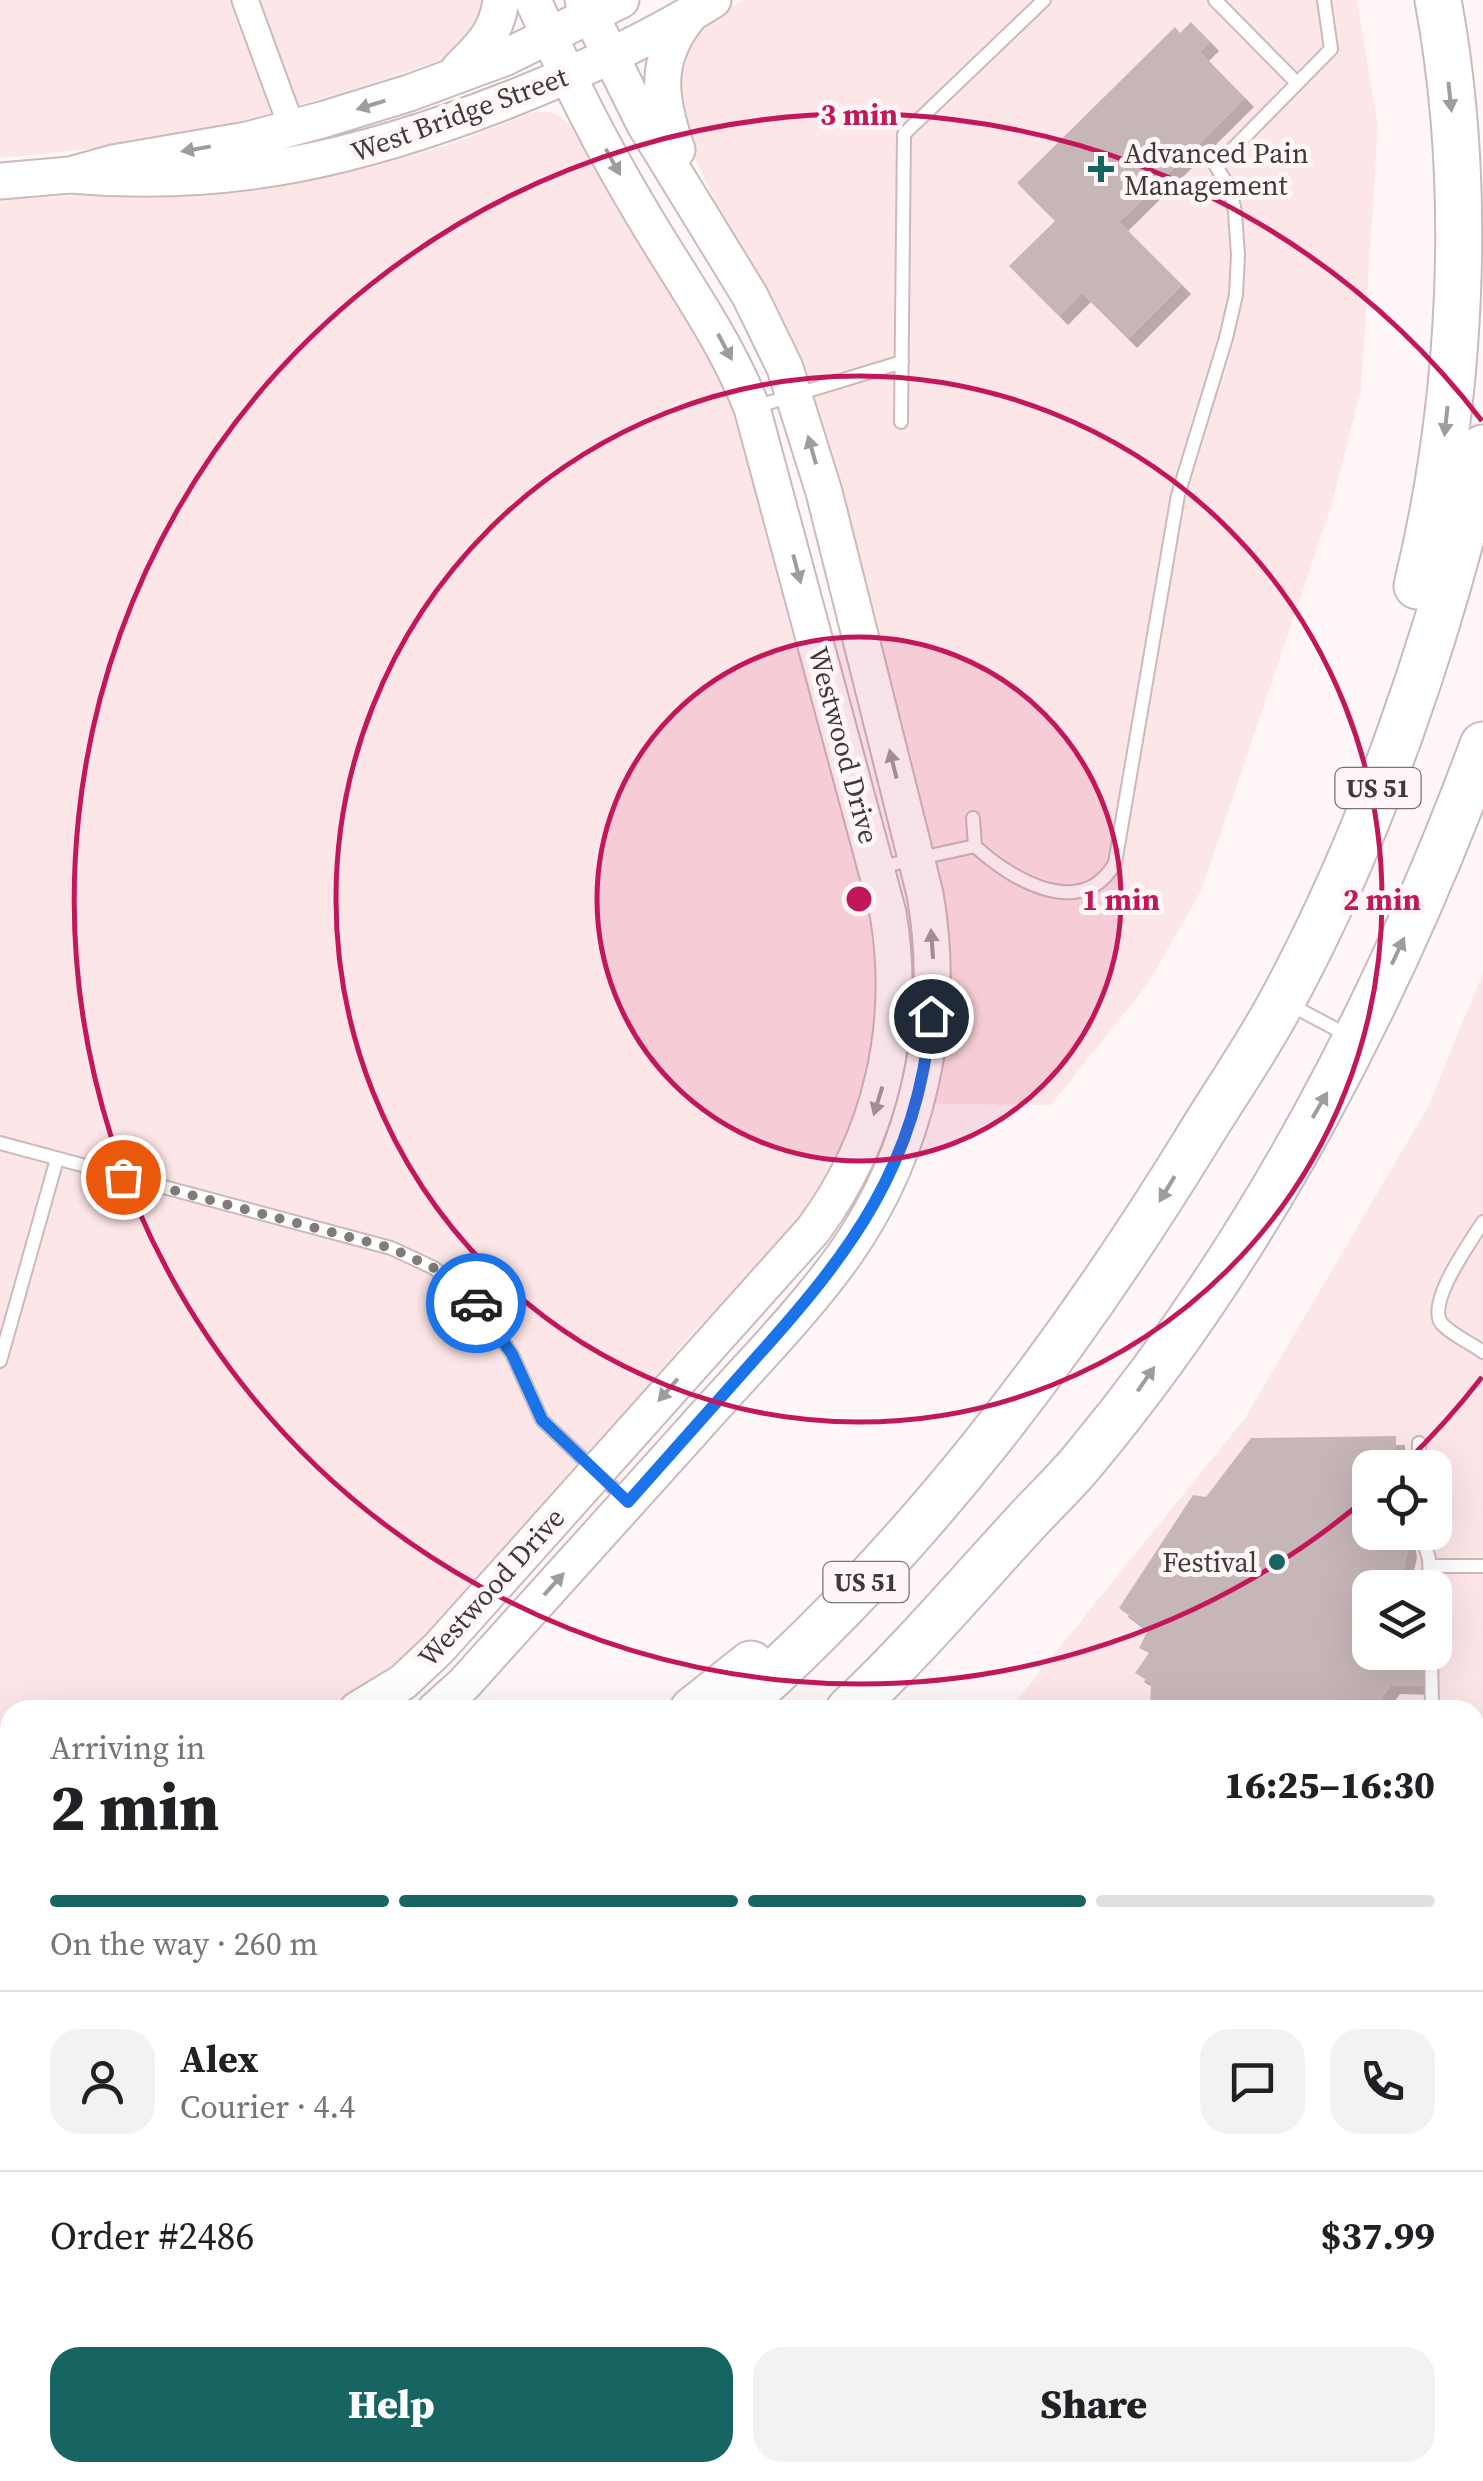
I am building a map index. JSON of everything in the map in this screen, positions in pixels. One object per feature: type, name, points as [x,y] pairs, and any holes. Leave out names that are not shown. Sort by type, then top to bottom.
[{"type":"highway","points":[[1218,1106],[1344,807],[1404,639],[1426,551],[1450,382],[1458,236],[1453,131],[1438,0]]},
{"type":"highway","name":"US 51","points":[[745,1700],[878,1569],[985,1443],[1086,1313],[1282,1001],[1334,894],[1400,730],[1483,448]]},
{"type":"highway","name":"US 51","points":[[859,1700],[939,1620],[1087,1456],[1233,1252],[1356,1039],[1418,906],[1483,746]]},
{"type":"highway","points":[[705,1700],[816,1609],[985,1443]]},
{"type":"highway","points":[[897,1700],[1045,1526],[1087,1456]]},
{"type":"street","points":[[245,0],[292,128]]},
{"type":"street","points":[[450,78],[488,40],[501,0]]},
{"type":"street","name":"Westwood Drive","points":[[373,1700],[420,1666],[813,1230],[840,1191],[864,1142],[887,1069],[895,986],[894,946],[877,867],[752,408],[718,334],[640,211],[567,76],[534,0]]},
{"type":"street","name":"West Bridge Street","points":[[0,182],[70,175],[292,128],[450,78],[550,37],[598,5]]},
{"type":"street","name":"Westwood Drive","points":[[447,1700],[834,1268],[890,1177],[915,1105],[931,1016],[932,942],[917,859],[821,482],[795,395],[760,313],[668,164],[610,57],[598,5]]},
{"type":"street","points":[[694,203],[662,93],[669,45],[701,8]]},
{"type":"street","name":"West Bridge Street","points":[[70,175],[182,178],[334,158],[407,137],[567,76],[701,8]]},
{"type":"lane","points":[[901,422],[904,134],[1044,0]]},
{"type":"lane","points":[[1215,0],[1297,84]]},
{"type":"lane","points":[[973,818],[975,846],[1015,876],[1049,892],[1082,890],[1103,878],[1115,863],[1178,495],[1236,294],[1238,255],[1233,202],[1216,166],[1331,49],[1324,0]]},
{"type":"lane","points":[[752,408],[902,362]]},
{"type":"lane","points":[[877,867],[975,846]]},
{"type":"lane","points":[[1282,1001],[1356,1039]]},
{"type":"lane","points":[[0,1143],[364,1240],[434,1268],[464,1291],[493,1323],[542,1420],[628,1502]]},
{"type":"lane","points":[[0,1361],[58,1159]]},
{"type":"lane","points":[[1483,1222],[1448,1279],[1438,1318],[1483,1352]]},
{"type":"lane","points":[[1419,1443],[1419,1450]]},
{"type":"lane","points":[[1426,1550],[1430,1570]]},
{"type":"lane","points":[[1430,1566],[1483,1566]]},
{"type":"lane","points":[[1431,1670],[1432,1700]]},
{"type":"shaded area","points":[[0,0],[490,0],[481,25],[447,58],[355,89],[203,132],[137,144],[0,158]]},
{"type":"shaded area","points":[[743,0],[1357,0],[1378,126],[1361,389],[1332,504],[1201,891],[1147,985],[1051,1105],[927,1104],[940,945],[731,234],[676,119],[682,47],[706,22]]},
{"type":"shaded area","points":[[533,112],[561,117],[580,135],[692,320],[737,408],[765,502],[881,958],[870,1088],[818,1202],[738,1294],[695,1329],[549,1508],[411,1659],[349,1700],[0,1700],[0,200],[167,190],[368,168],[452,144]]},
{"type":"shaded area","points":[[1483,973],[1483,1700],[1017,1700],[1245,1418],[1428,1107]]},
{"type":"building","name":"Advanced Pain Management","points":[[1191,22],[1210,42],[1200,52],[1245,98],[1119,222],[1182,285],[1128,339],[1082,293],[1059,316],[1009,266],[1055,221],[1017,183],[1175,27],[1180,33]]},
{"type":"building","name":"Festival","points":[[1396,1436],[1396,1450],[1352,1450],[1352,1550],[1408,1550],[1403,1570],[1352,1570],[1352,1670],[1427,1670],[1427,1686],[1391,1685],[1380,1700],[1150,1700],[1151,1683],[1135,1673],[1149,1653],[1139,1648],[1148,1630],[1119,1608],[1193,1495],[1206,1497],[1251,1438]]},
{"type":"way so far","points":[[123,1177],[391,1248],[434,1268],[476,1303]]},
{"type":"place","name":"Advanced Pain Management","points":[[1101,169]]},
{"type":"place","name":"Festival","points":[[1277,1562]]},
{"type":"route","points":[[476,1303],[512,1354],[542,1420],[628,1502],[790,1320],[856,1238],[890,1177],[906,1134],[931,1016]]}]
